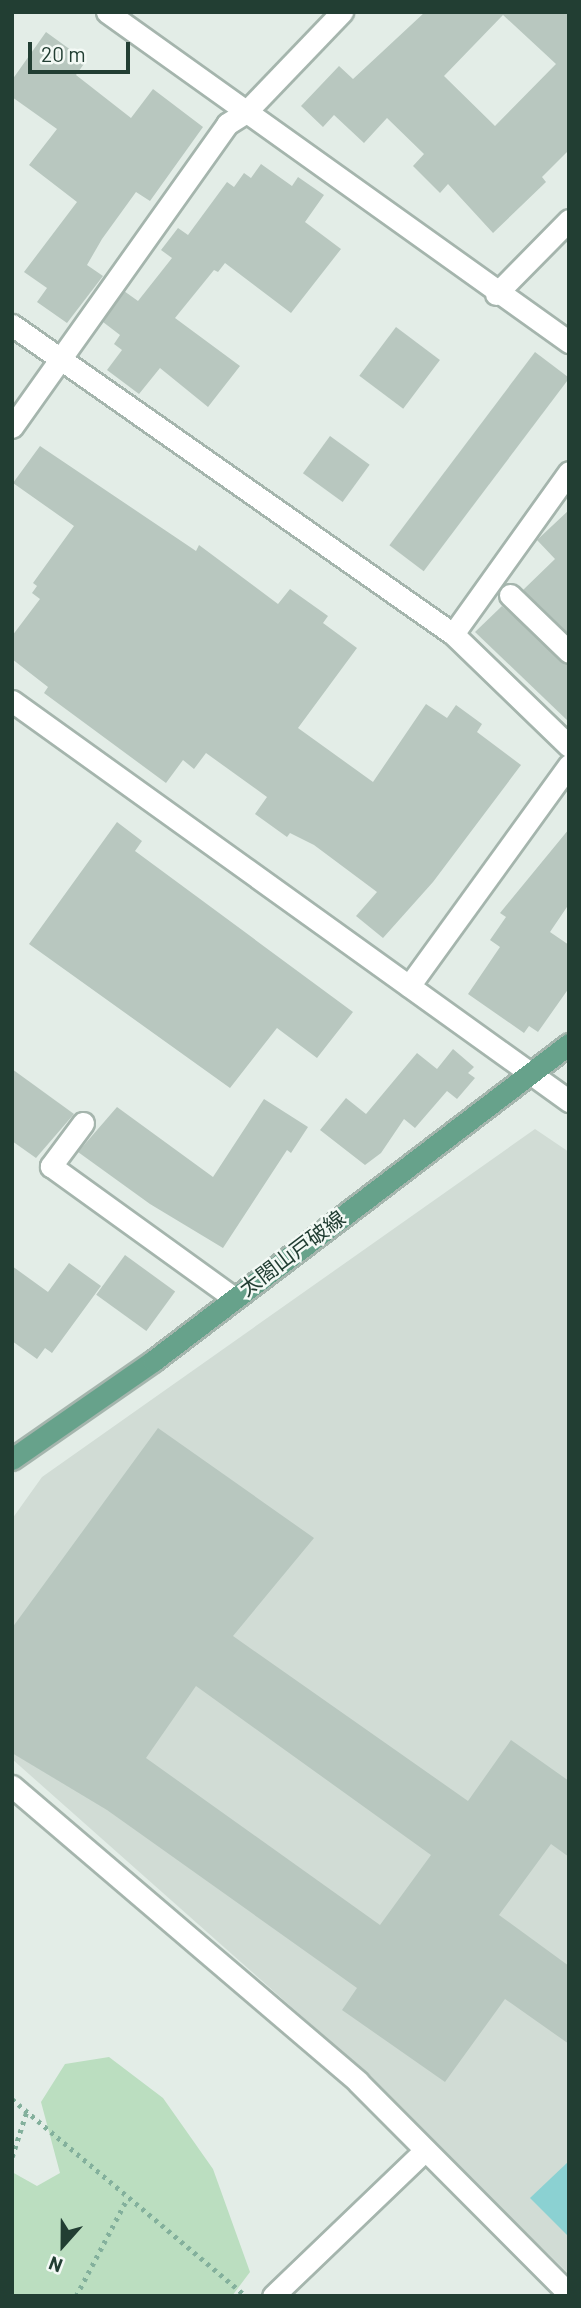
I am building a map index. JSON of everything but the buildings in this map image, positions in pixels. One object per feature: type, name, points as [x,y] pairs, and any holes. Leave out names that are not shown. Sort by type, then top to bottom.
[{"type":"main road","name":"太閤山戸破線","points":[[12,1460],[234,1298],[569,1044]]},
{"type":"street","points":[[107,12],[496,294],[569,342]]},
{"type":"street","points":[[12,428],[227,124],[246,112],[342,12]]},
{"type":"street","points":[[496,294],[569,220]]},
{"type":"street","points":[[12,324],[453,634],[569,746]]},
{"type":"street","points":[[453,634],[569,472]]},
{"type":"street","points":[[510,595],[569,652]]},
{"type":"street","points":[[12,701],[569,1101]]},
{"type":"street","points":[[409,986],[569,765]]},
{"type":"street","points":[[83,1123],[51,1166],[234,1298]]},
{"type":"street","points":[[12,1786],[358,2082],[423,2152],[569,2294]]},
{"type":"street","points":[[273,2296],[423,2152]]},
{"type":"path","points":[[12,2099],[127,2199],[246,2296]]},
{"type":"path","points":[[12,2157],[27,2110]]},
{"type":"path","points":[[76,2296],[127,2199]]},
{"type":"shaded area","points":[[535,1129],[569,1152],[569,2274],[314,2027],[12,1759],[12,1519],[42,1477]]},
{"type":"green space","points":[[109,2057],[163,2098],[213,2169],[250,2272],[232,2296],[12,2296],[12,2172],[37,2186],[60,2173],[41,2102],[65,2064]]},
{"type":"water","points":[[569,2161],[569,2237],[530,2198]]}]
